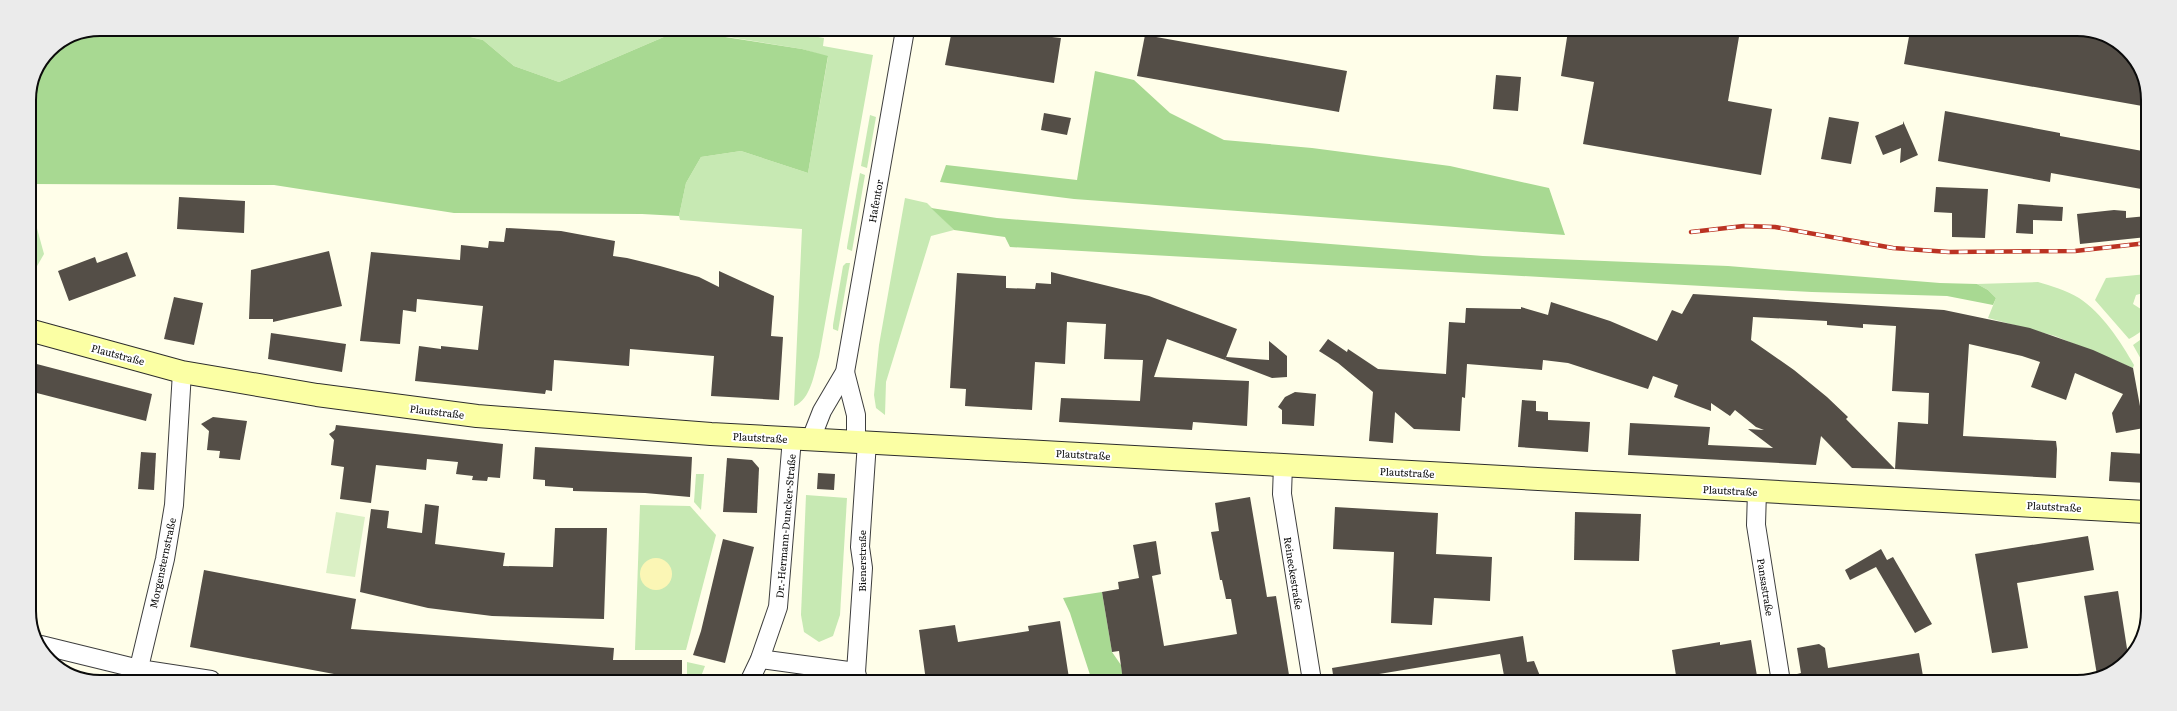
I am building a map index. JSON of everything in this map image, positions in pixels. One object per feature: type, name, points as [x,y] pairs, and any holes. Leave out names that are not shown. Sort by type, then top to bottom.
[{"type":"main road","name":"Plautstraße","points":[[36,332],[182,372],[317,395],[477,416],[646,430],[802,439],[2141,512]]},
{"type":"street","name":"Hafentor","points":[[802,439],[822,411],[845,372],[904,36]]},
{"type":"street","name":"Morgensternstraße","points":[[137,674],[165,559],[174,505],[182,372]]},
{"type":"street","name":"Hafentor","points":[[845,372],[862,442]]},
{"type":"street","name":"Dr.-Hermann-Duncker-Straße","points":[[752,675],[760,659],[778,607],[802,439]]},
{"type":"street","name":"Bienerstraße","points":[[857,675],[863,568],[860,547],[862,442]]},
{"type":"street","name":"Reineckestraße","points":[[1283,465],[1282,494],[1311,675]]},
{"type":"street","name":"Pansastraße","points":[[1757,491],[1756,525],[1780,675]]},
{"type":"street","points":[[48,647],[137,674],[149,675]]},
{"type":"street","points":[[760,659],[851,675]]},
{"type":"green space","points":[[100,36],[467,36],[483,40],[514,66],[559,82],[666,36],[719,36],[802,49],[828,56],[808,173],[741,151],[701,157],[686,183],[679,216],[642,214],[454,213],[274,185],[36,184],[36,100],[37,87],[41,75],[47,64],[64,47],[87,37]]},
{"type":"green space","points":[[467,36],[666,36],[559,82],[514,66],[483,40]]},
{"type":"green space","points":[[722,36],[812,36],[824,38],[823,46],[873,55],[819,357],[808,392],[800,403],[794,406],[802,229],[680,220],[679,216],[686,183],[701,157],[741,151],[808,173],[828,57],[802,49]]},
{"type":"green space","points":[[1095,71],[1134,80],[1170,113],[1224,140],[1312,148],[1450,166],[1549,188],[1565,235],[1074,199],[940,182],[946,165],[1077,180]]},
{"type":"green space","points":[[870,115],[876,117],[867,168],[861,166]]},
{"type":"green space","points":[[860,173],[865,175],[852,251],[847,249],[847,247]]},
{"type":"green space","points":[[905,198],[927,203],[954,230],[931,236],[886,382],[885,415],[876,408],[874,395],[879,345]]},
{"type":"green space","points":[[931,208],[997,218],[1483,256],[1728,266],[1940,283],[1977,284],[1988,290],[1996,298],[1993,305],[1947,296],[1812,292],[1010,247],[1005,237],[954,230]]},
{"type":"green space","points":[[36,225],[44,254],[36,268]]},
{"type":"green space","points":[[846,263],[850,263],[838,331],[833,329],[833,325],[843,266]]},
{"type":"green space","points":[[2141,275],[2141,294],[2136,295],[2133,304],[2141,309],[2141,331],[2129,339],[2095,300],[2106,278]]},
{"type":"green space","points":[[2038,282],[2058,288],[2079,298],[2087,304],[2110,328],[2134,365],[2133,368],[2055,336],[1988,318],[1996,298],[1988,290],[1977,284]]},
{"type":"green space","points":[[2141,339],[2141,359],[2133,345]]},
{"type":"green space","points":[[696,474],[704,474],[701,510],[694,502]]},
{"type":"green space","points":[[806,495],[847,498],[840,615],[833,636],[819,642],[804,632],[801,615]]},
{"type":"green space","points":[[640,505],[690,506],[716,535],[686,650],[635,650]]},
{"type":"green space","points":[[336,512],[365,517],[355,577],[326,573]]},
{"type":"green space","points":[[1102,592],[1112,652],[1121,665],[1122,675],[1090,675],[1070,613],[1063,598]]},
{"type":"green space","points":[[687,662],[705,666],[702,675],[687,675]]},
{"type":"sand","points":[[653,558],[659,558],[669,565],[672,574],[671,580],[665,587],[659,590],[653,590],[643,583],[640,577],[640,571],[647,561]]},
{"type":"building","points":[[951,36],[1052,36],[1061,38],[1054,83],[945,65]]},
{"type":"building","points":[[1145,36],[1347,71],[1339,112],[1137,76]]},
{"type":"building","points":[[1567,36],[1739,36],[1728,101],[1772,109],[1761,175],[1583,144],[1594,82],[1561,76]]},
{"type":"building","points":[[1909,36],[2077,36],[2094,38],[2113,47],[2125,58],[2132,68],[2139,83],[2141,106],[1904,64]]},
{"type":"building","points":[[1496,75],[1521,77],[1518,111],[1493,109]]},
{"type":"building","points":[[1945,111],[2060,133],[2060,136],[2141,151],[2141,189],[2051,173],[2050,182],[1938,161]]},
{"type":"building","points":[[1044,113],[1071,118],[1067,135],[1041,130]]},
{"type":"building","points":[[1829,117],[1859,122],[1851,164],[1821,159]]},
{"type":"building","points":[[1903,121],[1918,155],[1900,163],[1901,148],[1883,155],[1875,136],[1903,124]]},
{"type":"building","points":[[1936,187],[1988,189],[1985,238],[1952,237],[1952,213],[1934,212]]},
{"type":"building","points":[[179,197],[245,201],[244,233],[177,229]]},
{"type":"building","points":[[2018,204],[2063,207],[2062,221],[2033,220],[2033,234],[2016,233]]},
{"type":"building","points":[[2114,210],[2126,211],[2126,218],[2141,217],[2141,238],[2080,244],[2077,214]]},
{"type":"building","points":[[506,228],[561,231],[615,241],[613,256],[660,266],[699,277],[719,287],[719,271],[774,296],[771,336],[783,337],[779,400],[711,396],[714,356],[630,349],[629,366],[554,360],[552,391],[546,390],[545,394],[415,381],[419,346],[441,349],[441,346],[478,350],[483,306],[417,299],[416,312],[403,310],[400,344],[360,341],[371,252],[460,260],[461,245],[488,248],[489,241],[504,242]]},
{"type":"building","points":[[329,251],[342,306],[273,322],[273,319],[249,319],[251,270]]},
{"type":"building","points":[[127,252],[136,276],[69,301],[58,271],[95,257],[97,263]]},
{"type":"building","points":[[1051,272],[1149,296],[1237,329],[1225,360],[1167,339],[1154,377],[1249,381],[1247,426],[1193,422],[1192,430],[1059,422],[1061,398],[1140,401],[1143,360],[1104,359],[1106,324],[1067,322],[1065,364],[1035,362],[1032,410],[965,406],[966,389],[950,388],[957,273],[1006,276],[1006,288],[1035,289],[1036,283],[1051,284]]},
{"type":"building","points":[[1693,294],[1944,310],[2030,328],[2093,350],[2133,368],[2141,412],[2141,429],[2116,433],[2112,413],[2123,394],[2075,373],[2066,400],[2031,387],[2040,362],[2022,356],[1969,344],[1963,436],[2056,441],[2056,478],[1852,468],[1821,436],[1816,465],[1628,455],[1630,423],[1710,427],[1708,445],[1773,448],[1748,429],[1764,430],[1756,427],[1735,410],[1730,416],[1711,403],[1711,411],[1674,397],[1678,385],[1653,376],[1648,389],[1568,363],[1543,360],[1542,370],[1467,364],[1465,398],[1462,397],[1460,431],[1414,429],[1395,412],[1393,443],[1369,441],[1373,392],[1338,363],[1319,351],[1328,339],[1347,352],[1348,349],[1378,369],[1446,374],[1449,322],[1465,323],[1466,308],[1521,309],[1521,307],[1548,315],[1551,302],[1610,321],[1657,341],[1672,310],[1682,314]],"holes":[[[1753,317],[1827,321],[1827,325],[1863,328],[1863,324],[1896,326],[1892,391],[1929,393],[1928,424],[1898,422],[1895,469],[1846,419],[1848,417],[1827,397],[1794,370],[1751,340]]]},
{"type":"building","points":[[174,297],[203,303],[194,345],[164,339]]},
{"type":"building","points":[[271,333],[346,344],[342,372],[268,359]]},
{"type":"building","points":[[1269,341],[1287,356],[1287,377],[1272,378],[1225,360],[1226,357],[1269,360]]},
{"type":"building","points":[[36,364],[152,394],[146,421],[36,393]]},
{"type":"building","points":[[1295,392],[1316,394],[1314,426],[1282,424],[1282,410],[1278,407],[1285,397]]},
{"type":"building","points":[[1522,400],[1536,401],[1536,411],[1548,412],[1548,420],[1590,422],[1588,452],[1518,447]]},
{"type":"building","points":[[213,417],[247,421],[240,460],[219,458],[220,451],[207,450],[209,431],[201,424]]},
{"type":"building","points":[[336,425],[503,444],[500,478],[488,477],[487,481],[472,480],[473,476],[456,474],[458,462],[427,459],[426,470],[376,465],[371,503],[340,499],[344,467],[331,465],[334,440],[329,434],[335,430]]},
{"type":"building","points":[[535,447],[692,457],[690,497],[645,493],[573,491],[573,488],[545,486],[545,480],[533,479]]},
{"type":"building","points":[[141,452],[156,453],[154,490],[138,489]]},
{"type":"building","points":[[2111,452],[2141,454],[2141,483],[2109,481]]},
{"type":"building","points":[[727,458],[752,460],[759,468],[757,513],[723,512]]},
{"type":"building","points":[[818,473],[835,474],[834,490],[817,489]]},
{"type":"building","points":[[1250,497],[1267,597],[1276,596],[1289,675],[1122,675],[1119,651],[1112,652],[1102,592],[1119,589],[1118,582],[1139,578],[1133,545],[1156,541],[1161,574],[1152,576],[1164,646],[1237,634],[1231,599],[1226,599],[1222,580],[1220,580],[1211,532],[1219,531],[1215,503]]},
{"type":"building","points":[[425,504],[439,506],[435,544],[505,553],[503,566],[553,567],[555,528],[607,528],[604,619],[492,616],[428,608],[360,592],[371,509],[389,511],[387,528],[422,533]]},
{"type":"building","points":[[1335,507],[1438,513],[1436,554],[1492,557],[1490,601],[1434,598],[1432,625],[1391,623],[1394,552],[1333,549]]},
{"type":"building","points":[[1575,512],[1641,514],[1639,561],[1574,560]]},
{"type":"building","points":[[2088,536],[2094,570],[2017,583],[2028,648],[1992,653],[1975,554]]},
{"type":"building","points":[[723,539],[754,547],[725,663],[693,655],[701,631]]},
{"type":"building","points":[[1881,549],[1887,560],[1893,557],[1932,624],[1915,633],[1876,567],[1850,580],[1845,570]]},
{"type":"building","points":[[204,570],[356,599],[351,629],[614,648],[613,660],[682,660],[682,675],[339,675],[190,647]]},
{"type":"building","points":[[2118,591],[2127,650],[2116,662],[2098,672],[2097,672],[2084,596]]},
{"type":"building","points":[[1060,621],[1069,675],[925,675],[919,630],[955,625],[958,642],[1029,631],[1028,626]]},
{"type":"building","points":[[1523,636],[1527,662],[1534,661],[1540,675],[1504,675],[1500,654],[1373,675],[1333,675],[1332,668]]},
{"type":"building","points":[[1751,640],[1757,675],[1676,675],[1672,650],[1720,642],[1720,645]]},
{"type":"building","points":[[1819,644],[1825,648],[1828,668],[1919,653],[1923,675],[1797,675],[1801,673],[1797,648]]},
{"type":"railway","points":[[1691,232],[1744,226],[1775,227],[1893,248],[1949,252],[2075,251],[2141,244]]}]
